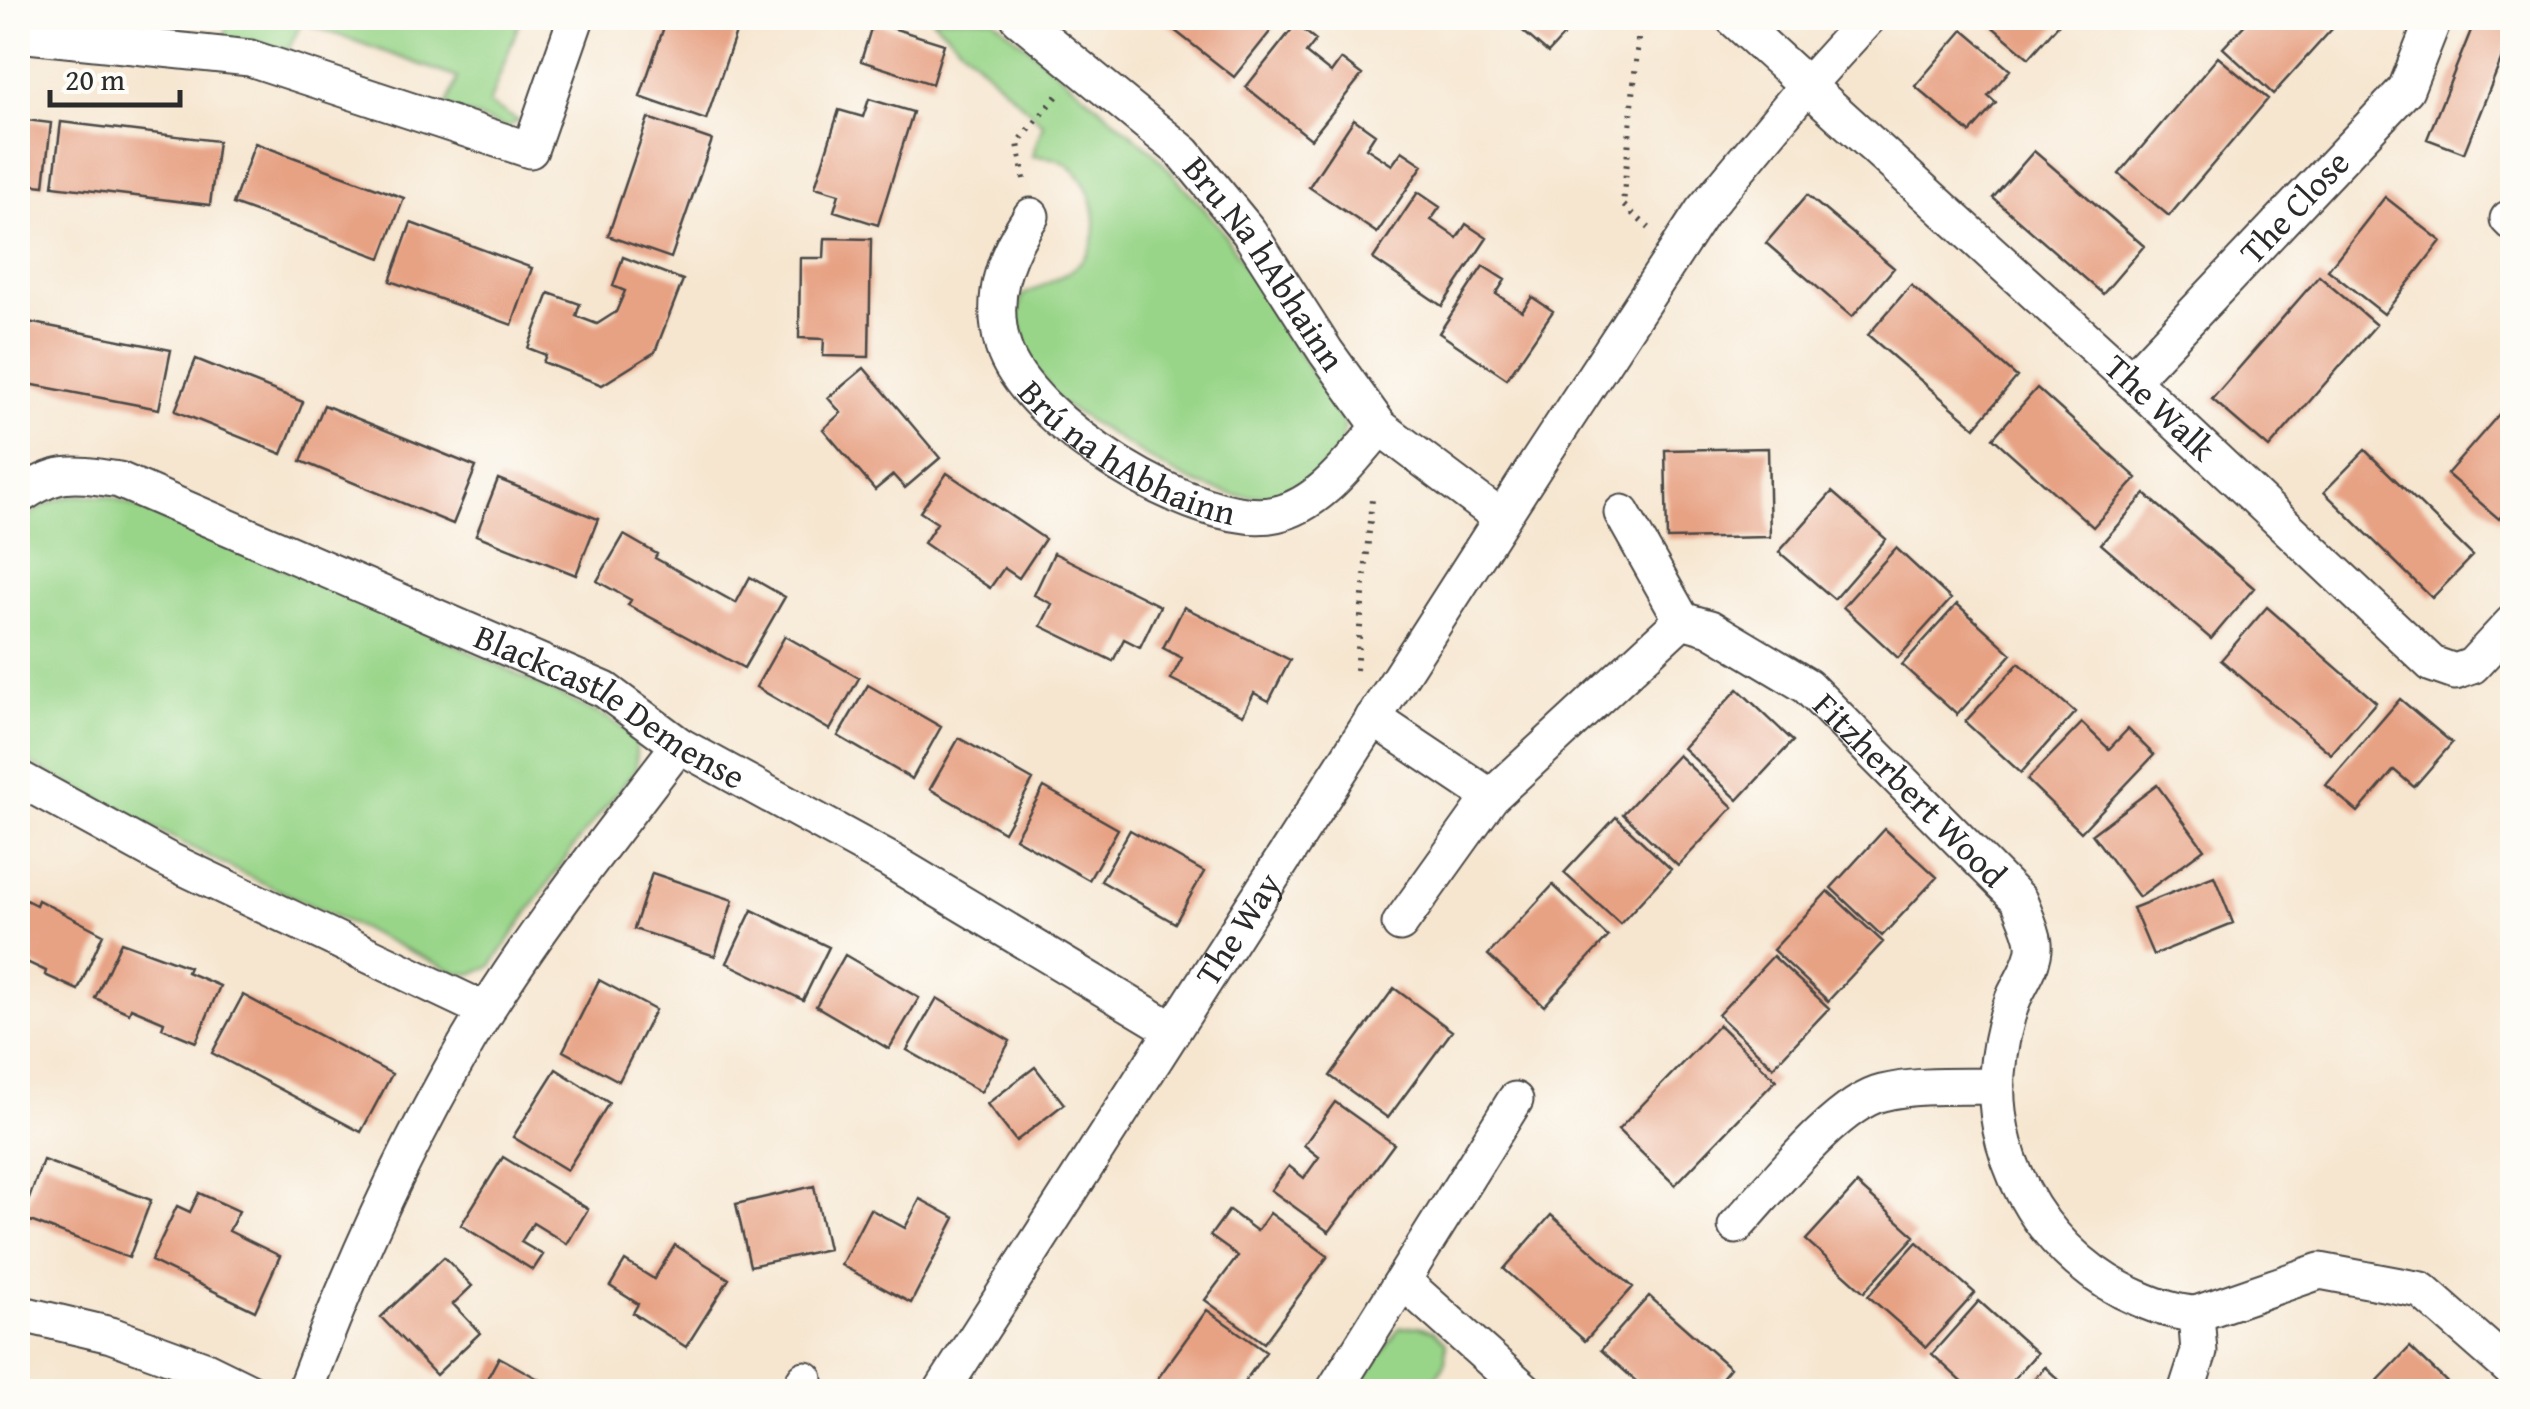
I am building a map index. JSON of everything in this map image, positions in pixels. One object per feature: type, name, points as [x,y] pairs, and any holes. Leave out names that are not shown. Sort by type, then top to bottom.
[{"type":"street","points":[[18,34],[250,58],[530,150],[576,18]]},
{"type":"street","name":"Bru Na hAbhainn","points":[[1019,18],[1184,154],[1249,232],[1326,352],[1380,427],[1501,518]]},
{"type":"street","name":"The Walk","points":[[1733,18],[2131,380],[2432,664],[2455,672],[2472,666],[2512,623]]},
{"type":"street","name":"The Way","points":[[941,1392],[1501,518],[1702,212],[1868,18]]},
{"type":"street","name":"The Close","points":[[2131,380],[2406,89],[2434,18]]},
{"type":"street","name":"Brú na hAbhainn","points":[[1031,216],[1012,244],[1000,280],[996,312],[1004,349],[1025,387],[1057,418],[1118,463],[1217,512],[1249,518],[1280,514],[1310,500],[1380,427]]},
{"type":"street","name":"Blackcastle Demense","points":[[18,497],[40,482],[70,473],[119,480],[605,690],[678,746],[891,861],[1173,1030]]},
{"type":"street","points":[[1400,924],[1491,796],[1682,620],[1622,513]]},
{"type":"street","name":"Fitzherbert Wood","points":[[1682,620],[1710,628],[1807,686],[2019,900],[2034,945],[2001,1038],[1997,1086],[2006,1151],[2020,1186],[2038,1218],[2089,1270],[2119,1290],[2152,1304],[2196,1314]]},
{"type":"street","points":[[1369,725],[1491,796]]},
{"type":"street","points":[[304,1392],[373,1227],[432,1104],[532,942],[678,746]]},
{"type":"street","points":[[18,778],[166,858],[486,1011]]},
{"type":"street","points":[[1736,1226],[1836,1119],[1878,1094],[1912,1088],[1997,1086]]},
{"type":"street","points":[[1333,1392],[1515,1100]]},
{"type":"street","points":[[2186,1392],[2200,1352],[2196,1314],[2320,1270],[2420,1290],[2512,1370]]},
{"type":"street","points":[[1404,1282],[1527,1392]]},
{"type":"street","points":[[18,1314],[112,1335],[204,1369],[251,1392]]},
{"type":"path","points":[[1640,18],[1622,205],[1676,252]]},
{"type":"path","points":[[1031,216],[1018,143],[1081,68]]},
{"type":"path","points":[[1369,725],[1355,660],[1380,427]]},
{"type":"green space","points":[[227,18],[521,18],[489,104],[519,121],[506,128],[446,107],[458,78],[302,22],[287,52],[257,42],[225,40]]},
{"type":"green space","points":[[931,18],[993,18],[1153,152],[1219,226],[1345,425],[1339,454],[1310,480],[1277,496],[1237,496],[1197,484],[1059,402],[1031,362],[1018,316],[1022,296],[1070,270],[1090,248],[1095,224],[1091,198],[1069,166],[1056,159],[1032,156],[1043,124]]},
{"type":"green space","points":[[77,495],[111,497],[383,610],[626,730],[636,744],[636,769],[574,846],[491,966],[472,974],[457,973],[237,871],[18,757],[18,533],[28,517],[42,506]]},
{"type":"green space","points":[[1419,1326],[1434,1331],[1446,1343],[1445,1364],[1432,1384],[1441,1391],[1355,1392],[1399,1328]]},
{"type":"building","points":[[667,18],[741,18],[706,120],[640,97]]},
{"type":"building","points":[[1175,18],[1281,18],[1234,77],[1169,26]]},
{"type":"building","points":[[1508,18],[1580,18],[1548,53]]},
{"type":"building","points":[[1982,18],[2064,18],[2029,58]]},
{"type":"building","points":[[2251,18],[2342,18],[2273,94],[2223,48]]},
{"type":"building","points":[[2476,18],[2512,18],[2512,33],[2464,153],[2427,139]]},
{"type":"building","points":[[873,22],[944,44],[932,84],[861,61]]},
{"type":"building","points":[[1296,24],[1316,40],[1306,53],[1331,73],[1341,59],[1362,75],[1311,139],[1246,87]]},
{"type":"building","points":[[1963,30],[2010,70],[1988,96],[1996,103],[1970,133],[1915,86]]},
{"type":"building","points":[[2218,57],[2268,99],[2169,216],[2119,174]]},
{"type":"building","points":[[869,99],[913,112],[878,225],[834,211],[839,194],[815,187],[839,110],[863,117]]},
{"type":"building","points":[[648,118],[712,140],[671,258],[608,236]]},
{"type":"building","points":[[18,119],[51,123],[44,186],[18,183]]},
{"type":"building","points":[[1354,119],[1375,134],[1366,148],[1392,165],[1402,151],[1423,165],[1377,233],[1309,187]]},
{"type":"building","points":[[61,122],[218,141],[210,205],[53,186]]},
{"type":"building","points":[[255,143],[404,198],[381,258],[233,204]]},
{"type":"building","points":[[2034,151],[2144,246],[2103,294],[1993,198]]},
{"type":"building","points":[[1418,192],[1440,207],[1431,220],[1457,238],[1466,224],[1487,238],[1442,306],[1373,259]]},
{"type":"building","points":[[1807,195],[1894,268],[1852,317],[1766,243]]},
{"type":"building","points":[[2385,197],[2441,241],[2384,314],[2328,270]]},
{"type":"building","points":[[411,223],[532,268],[512,325],[390,281]]},
{"type":"building","points":[[825,238],[871,239],[869,357],[823,356],[824,339],[799,338],[800,258],[824,258]]},
{"type":"building","points":[[623,257],[683,280],[655,352],[602,385],[543,362],[546,355],[528,348],[549,293],[580,304],[576,316],[597,324],[616,312],[625,291],[613,286]]},
{"type":"building","points":[[1483,266],[1505,280],[1496,294],[1522,311],[1532,297],[1553,311],[1507,379],[1439,333]]},
{"type":"building","points":[[2319,276],[2376,325],[2269,448],[2212,399]]},
{"type":"building","points":[[1911,285],[2017,377],[1975,427],[1868,335]]},
{"type":"building","points":[[18,320],[171,350],[159,409],[18,382]]},
{"type":"building","points":[[196,359],[303,402],[282,454],[175,411]]},
{"type":"building","points":[[864,368],[940,458],[905,488],[893,475],[875,490],[823,429],[841,413],[828,398]]},
{"type":"building","points":[[2037,388],[2137,478],[2093,527],[1993,438]]},
{"type":"building","points":[[324,405],[476,467],[453,524],[301,461]]},
{"type":"building","points":[[2507,405],[2512,410],[2512,503],[2499,519],[2447,474]]},
{"type":"building","points":[[1768,448],[1770,537],[1667,539],[1665,450]]},
{"type":"building","points":[[2365,450],[2473,556],[2432,598],[2324,492]]},
{"type":"building","points":[[947,473],[1045,539],[1019,578],[1004,568],[990,588],[924,543],[937,523],[920,512]]},
{"type":"building","points":[[498,479],[598,519],[576,575],[476,535]]},
{"type":"building","points":[[1832,492],[1886,539],[1834,599],[1779,552]]},
{"type":"building","points":[[2145,494],[2254,588],[2211,639],[2101,544]]},
{"type":"building","points":[[624,535],[657,554],[655,558],[736,603],[750,577],[785,597],[744,668],[628,605],[631,600],[597,581]]},
{"type":"building","points":[[1896,548],[1951,599],[1898,658],[1843,607]]},
{"type":"building","points":[[1054,553],[1160,606],[1140,647],[1124,639],[1113,661],[1041,626],[1052,604],[1034,595]]},
{"type":"building","points":[[1957,604],[2012,654],[1957,715],[1902,665]]},
{"type":"building","points":[[1184,607],[1290,660],[1269,701],[1254,693],[1243,715],[1171,679],[1182,658],[1163,648]]},
{"type":"building","points":[[2267,607],[2376,702],[2331,754],[2221,660]]},
{"type":"building","points":[[785,636],[859,678],[830,730],[756,687]]},
{"type":"building","points":[[2019,663],[2075,712],[2021,773],[1965,722]]},
{"type":"building","points":[[868,685],[941,727],[912,779],[838,736]]},
{"type":"building","points":[[1738,689],[1793,741],[1738,800],[1683,748]]},
{"type":"building","points":[[2400,699],[2452,743],[2414,787],[2394,770],[2358,812],[2326,785]]},
{"type":"building","points":[[2082,723],[2109,749],[2128,729],[2154,755],[2081,832],[2027,780]]},
{"type":"building","points":[[959,738],[1033,780],[1004,832],[930,789]]},
{"type":"building","points":[[1678,755],[1733,807],[1678,866],[1623,814]]},
{"type":"building","points":[[2157,785],[2204,849],[2139,897],[2092,834]]},
{"type":"building","points":[[1044,787],[1118,829],[1089,880],[1015,838]]},
{"type":"building","points":[[1616,817],[1671,869],[1620,924],[1564,873]]},
{"type":"building","points":[[1885,829],[1937,877],[1882,936],[1831,888]]},
{"type":"building","points":[[1130,830],[1204,872],[1175,923],[1101,881]]},
{"type":"building","points":[[652,873],[733,900],[715,956],[634,929]]},
{"type":"building","points":[[2214,876],[2233,923],[2153,955],[2133,908]]},
{"type":"building","points":[[1553,885],[1608,937],[1544,1006],[1488,955]]},
{"type":"building","points":[[1828,891],[1883,942],[1828,1001],[1773,950]]},
{"type":"building","points":[[18,896],[36,905],[38,900],[103,934],[78,990],[18,958]]},
{"type":"building","points":[[752,910],[829,947],[803,1000],[727,963]]},
{"type":"building","points":[[121,942],[189,967],[187,972],[220,986],[196,1042],[162,1028],[164,1022],[95,998]]},
{"type":"building","points":[[845,955],[919,998],[889,1049],[816,1006]]},
{"type":"building","points":[[1773,956],[1829,1008],[1773,1067],[1718,1015]]},
{"type":"building","points":[[599,980],[655,1010],[619,1081],[563,1051]]},
{"type":"building","points":[[1394,988],[1452,1031],[1388,1118],[1330,1076]]},
{"type":"building","points":[[243,995],[392,1074],[361,1132],[212,1053]]},
{"type":"building","points":[[937,998],[1010,1041],[981,1092],[907,1050]]},
{"type":"building","points":[[1719,1025],[1776,1080],[1675,1185],[1618,1130]]},
{"type":"building","points":[[1035,1067],[1064,1104],[1016,1141],[987,1104]]},
{"type":"building","points":[[556,1069],[609,1103],[567,1170],[513,1137]]},
{"type":"building","points":[[1335,1102],[1394,1144],[1329,1232],[1271,1190],[1289,1166],[1304,1178],[1319,1157],[1304,1145]]},
{"type":"building","points":[[503,1157],[588,1209],[567,1244],[533,1223],[521,1242],[543,1255],[533,1270],[461,1225]]},
{"type":"building","points":[[43,1160],[151,1200],[129,1258],[22,1218]]},
{"type":"building","points":[[1857,1184],[1915,1236],[1864,1292],[1806,1240]]},
{"type":"building","points":[[814,1186],[828,1249],[750,1266],[736,1204]]},
{"type":"building","points":[[199,1193],[239,1211],[229,1231],[280,1256],[255,1311],[151,1261],[177,1206],[190,1212]]},
{"type":"building","points":[[920,1199],[955,1218],[911,1303],[841,1265],[870,1209],[905,1228]]},
{"type":"building","points":[[1229,1210],[1257,1231],[1270,1213],[1328,1256],[1264,1343],[1205,1300],[1238,1256],[1210,1236]]},
{"type":"building","points":[[1551,1215],[1633,1287],[1585,1341],[1504,1269]]},
{"type":"building","points":[[1917,1242],[1975,1293],[1926,1347],[1868,1296]]},
{"type":"building","points":[[675,1245],[729,1279],[686,1347],[633,1313],[638,1304],[610,1286],[625,1261],[654,1279]]},
{"type":"building","points":[[444,1257],[472,1286],[453,1304],[480,1333],[436,1375],[381,1317]]},
{"type":"building","points":[[1649,1296],[1730,1368],[1710,1392],[1648,1392],[1601,1350]]},
{"type":"building","points":[[1979,1301],[2037,1353],[2002,1392],[1973,1392],[1932,1354]]},
{"type":"building","points":[[1207,1310],[1266,1352],[1237,1392],[1148,1392]]},
{"type":"building","points":[[2410,1347],[2457,1392],[2367,1392]]},
{"type":"building","points":[[499,1357],[533,1376],[562,1392],[480,1392]]},
{"type":"building","points":[[2045,1367],[2072,1392],[2022,1392]]}]
